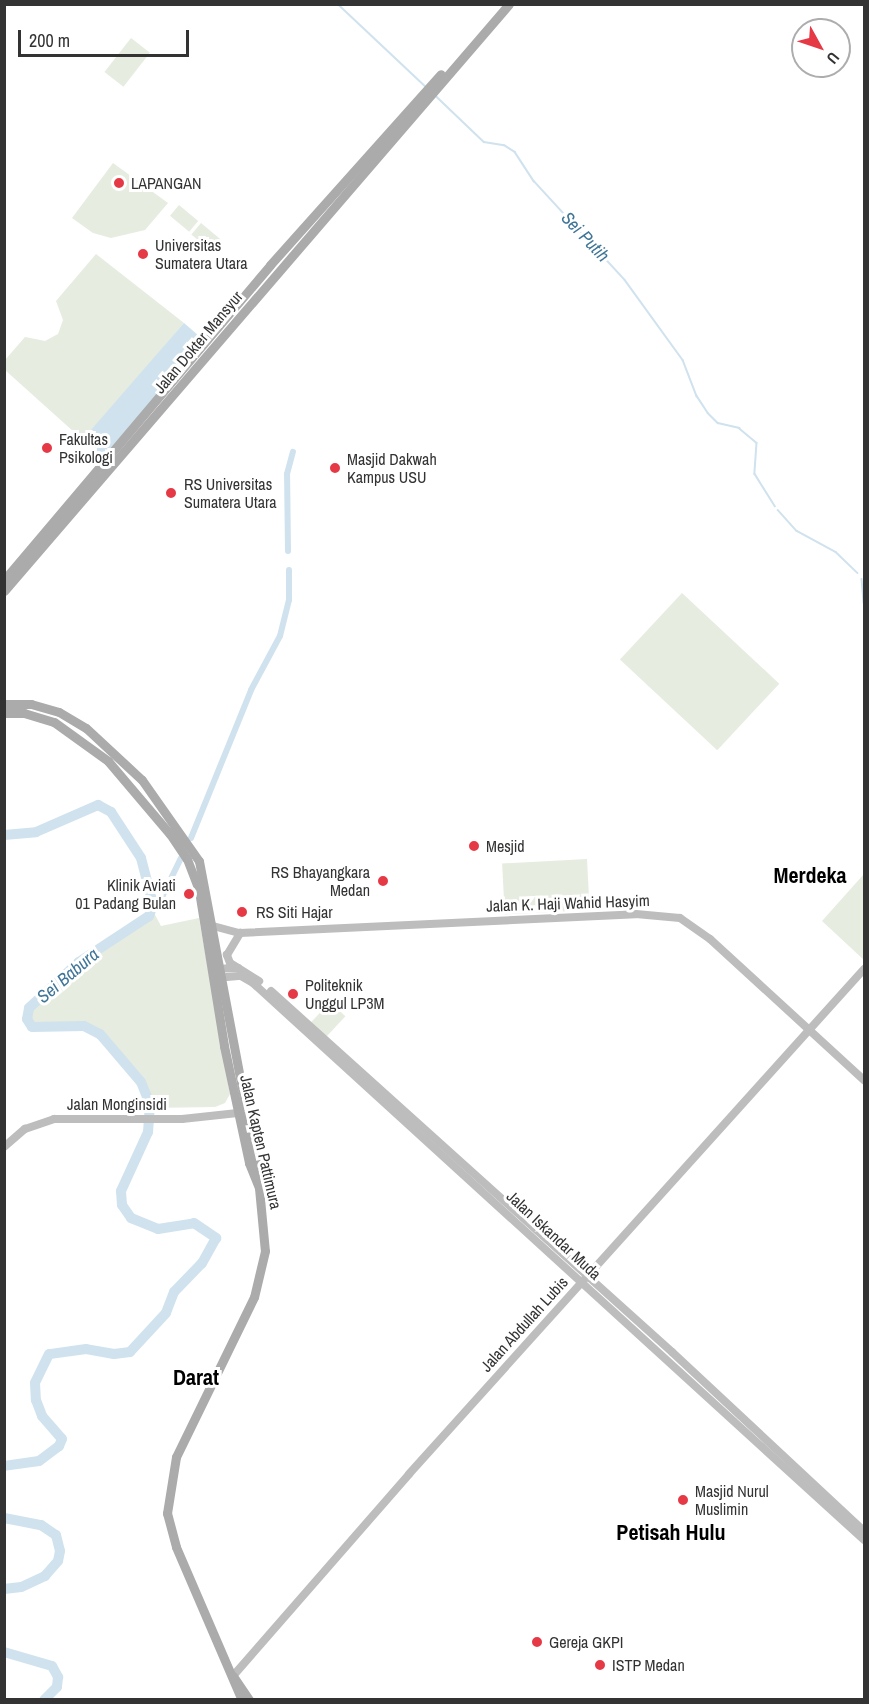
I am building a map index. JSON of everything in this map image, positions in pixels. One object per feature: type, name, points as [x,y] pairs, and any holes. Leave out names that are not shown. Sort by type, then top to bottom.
[{"type":"main road","name":"Jalan Dokter Mansyur","points":[[4,591],[430,91],[501,4]]},
{"type":"main road","name":"Jalan Dokter Mansyur","points":[[4,580],[270,265],[508,4]]},
{"type":"main road","points":[[4,704],[31,704],[73,719],[115,752],[153,794],[199,861],[213,926],[216,969]]},
{"type":"main road","points":[[4,713],[37,716],[75,736],[108,761],[144,801],[193,873],[216,969]]},
{"type":"main road","points":[[144,801],[153,794]]},
{"type":"main road","name":"Jalan Kapten Pattimura","points":[[216,969],[238,1113],[259,1183]]},
{"type":"main road","name":"Jalan Kapten Pattimura","points":[[216,969],[259,1183],[265,1251],[261,1282],[180,1445],[168,1507],[176,1547],[242,1700]]},
{"type":"main road","name":"Jalan Kapten Pattimura","points":[[233,1676],[249,1700]]},
{"type":"street","name":"Jalan K. Haji Wahid Hasyim","points":[[213,926],[240,933],[665,915],[695,927],[864,1080]]},
{"type":"street","points":[[216,969],[240,933]]},
{"type":"street","points":[[238,968],[230,963],[227,955],[240,933]]},
{"type":"street","points":[[216,969],[238,968]]},
{"type":"street","name":"Jalan Iskandar Muda","points":[[238,968],[258,980],[669,1354],[760,1438],[864,1540]]},
{"type":"street","name":"Jalan Iskandar Muda","points":[[216,969],[242,976],[253,983],[356,1071]]},
{"type":"street","name":"Jalan Abdullah Lubis","points":[[233,1676],[864,969]]},
{"type":"street","name":"Jalan Monginsidi","points":[[4,1146],[25,1128],[54,1119],[170,1118],[238,1113]]},
{"type":"street","name":"Jalan Iskandar Muda","points":[[810,1486],[864,1531]]},
{"type":"shaded area","points":[[131,38],[150,53],[123,87],[105,72]]},
{"type":"shaded area","name":"LAPANGAN","points":[[113,163],[168,203],[145,230],[111,238],[93,233],[72,218]]},
{"type":"shaded area","points":[[179,205],[198,221],[189,232],[170,216]]},
{"type":"shaded area","points":[[201,223],[220,239],[211,251],[191,234]]},
{"type":"shaded area","points":[[96,254],[184,323],[84,441],[5,370],[5,360],[25,337],[45,341],[58,334],[63,320],[56,301]]},
{"type":"shaded area","points":[[682,593],[779,684],[717,750],[620,660]]},
{"type":"shaded area","points":[[587,859],[590,910],[505,914],[502,863]]},
{"type":"shaded area","points":[[864,874],[864,960],[822,921]]},
{"type":"shaded area","points":[[153,911],[161,926],[199,918],[230,1094],[225,1103],[215,1107],[150,1108],[141,1082],[100,1034],[84,1026],[32,1027],[29,1008],[82,960]]},
{"type":"shaded area","points":[[330,1002],[345,1016],[326,1038],[310,1023]]},
{"type":"water","points":[[184,323],[206,342],[104,459],[82,440]]},
{"type":"waterway","name":"Sei Putih","points":[[338,4],[425,86]]},
{"type":"waterway","name":"Sei Putih","points":[[435,95],[484,142],[504,145],[515,152],[534,181],[625,280],[683,360],[697,396],[708,413],[718,423],[739,428],[757,443],[755,474],[775,506]]},
{"type":"waterway","points":[[288,551],[287,474],[293,452]]},
{"type":"waterway","name":"Sei Putih","points":[[778,510],[797,531],[836,552],[858,573]]},
{"type":"waterway","points":[[191,838],[251,690],[280,636],[289,600],[289,570]]},
{"type":"waterway","name":"Sei Putih","points":[[862,579],[864,603]]},
{"type":"waterway","name":"Sei Babura","points":[[4,835],[36,832],[98,805],[111,812],[141,858],[153,904],[149,916],[79,962],[29,1008],[27,1019],[32,1027],[84,1026],[100,1034],[141,1082],[150,1104],[148,1132],[121,1191],[122,1205],[131,1218],[158,1229],[194,1223],[216,1238],[202,1263],[174,1292],[166,1313],[130,1352],[114,1354],[86,1349],[49,1354],[35,1383],[36,1400],[42,1416],[62,1439],[59,1446],[39,1461],[4,1466]]},
{"type":"waterway","points":[[153,904],[163,895],[181,858]]},
{"type":"waterway","name":"Sei Babura","points":[[4,1518],[41,1525],[56,1535],[60,1551],[58,1561],[45,1576],[21,1587],[4,1589]]},
{"type":"waterway","name":"Sei Babura","points":[[4,1652],[52,1666],[58,1677],[57,1687],[44,1700]]},
{"type":"place","name":"LAPANGAN","points":[[119,183]]},
{"type":"place","name":"Universitas Sumatera Utara","points":[[143,254]]},
{"type":"place","name":"Fakultas Psikologi","points":[[47,448]]},
{"type":"place","name":"Masjid Dakwah Kampus USU","points":[[335,468]]},
{"type":"place","name":"RS Universitas Sumatera Utara","points":[[171,493]]},
{"type":"place","name":"Mesjid","points":[[474,846]]},
{"type":"place","name":"RS Bhayangkara Medan","points":[[383,881]]},
{"type":"place","name":"Klinik Aviati 01 Padang Bulan","points":[[189,894]]},
{"type":"place","name":"RS Siti Hajar","points":[[242,912]]},
{"type":"place","name":"Politeknik Unggul LP3M","points":[[293,994]]},
{"type":"place","name":"Masjid Nurul Muslimin","points":[[683,1500]]},
{"type":"place","name":"Gereja GKPI","points":[[537,1642]]},
{"type":"place","name":"ISTP Medan","points":[[600,1665]]},
{"type":"district","name":"Merdeka","points":[[810,876]]},
{"type":"district","name":"Darat","points":[[196,1378]]},
{"type":"district","name":"Petisah Hulu","points":[[671,1533]]}]
